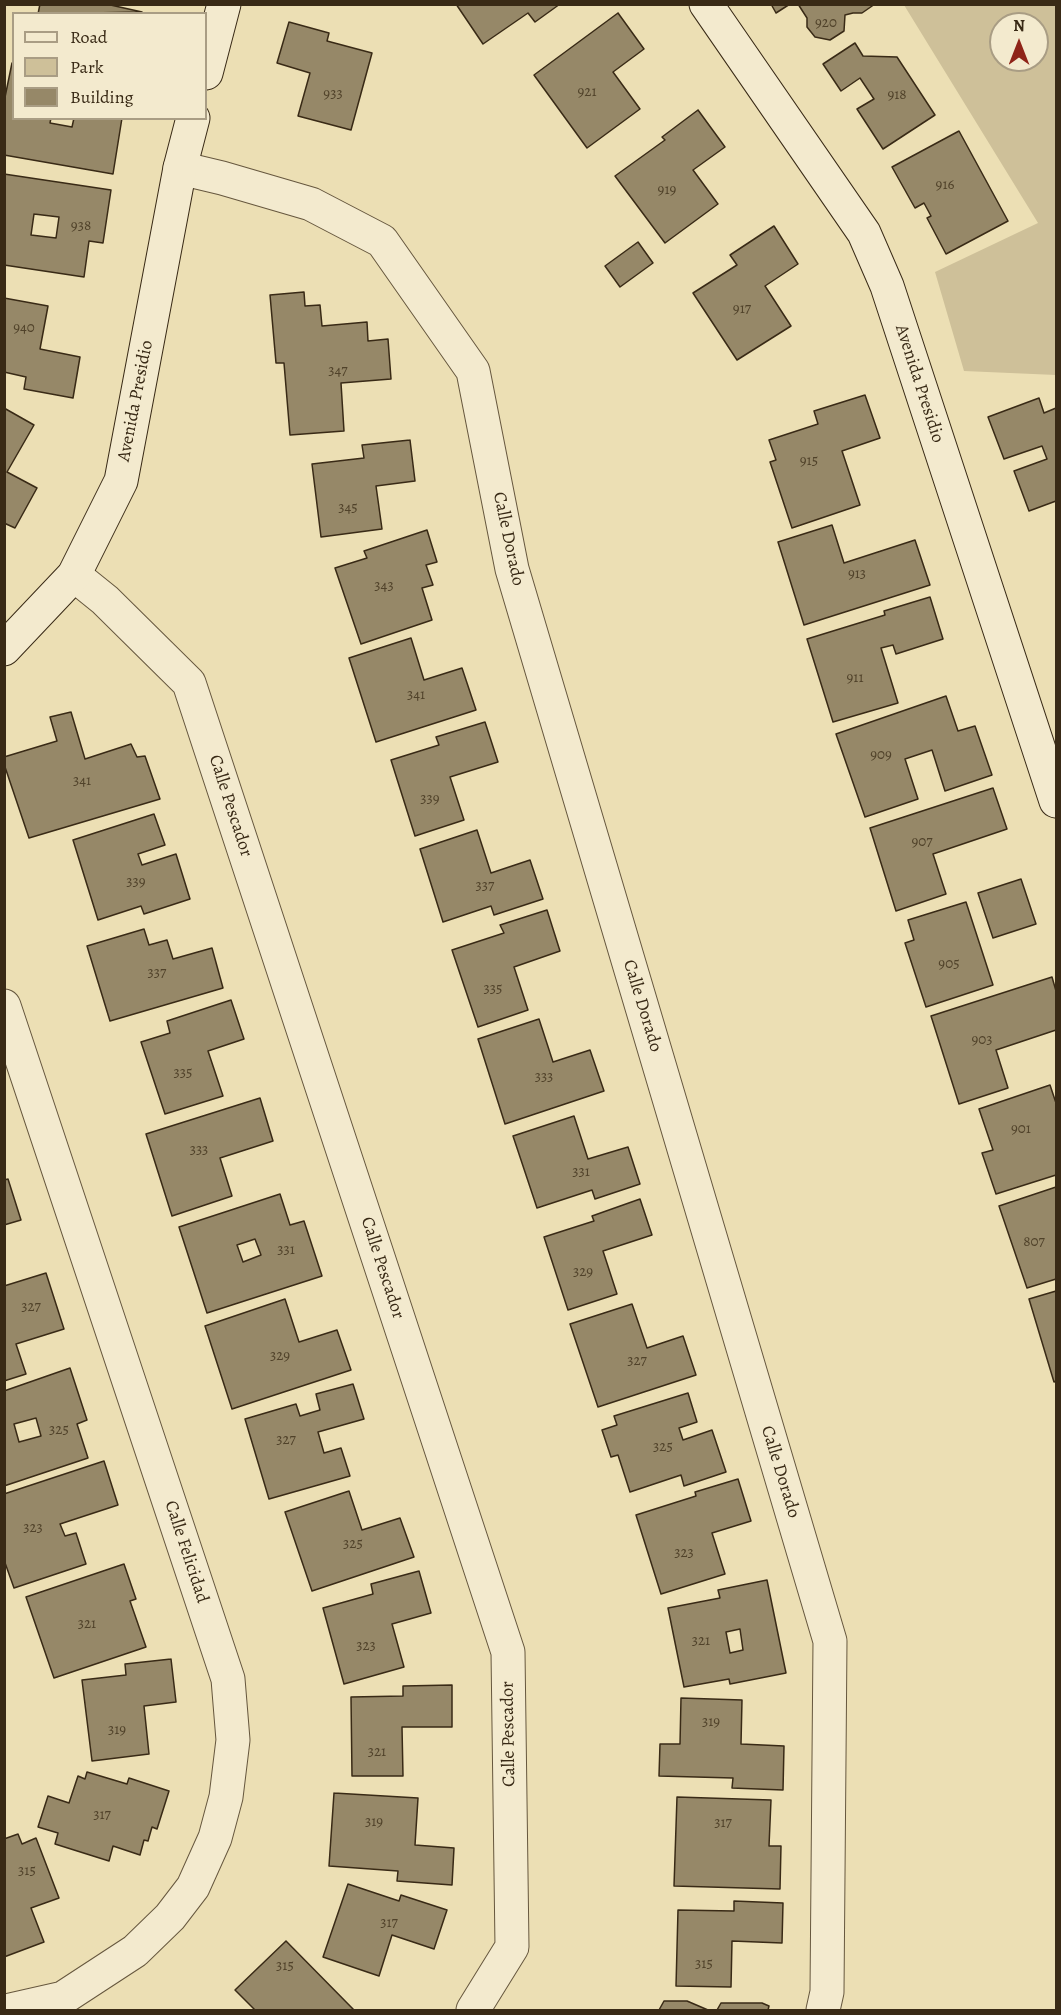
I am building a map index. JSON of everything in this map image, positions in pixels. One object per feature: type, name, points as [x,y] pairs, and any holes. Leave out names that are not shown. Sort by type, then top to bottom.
[{"type":"street","points":[[207,69],[224,4]]},
{"type":"street","name":"Avenida Presidio","points":[[706,4],[864,233],[869,244],[891,297],[1056,801]]},
{"type":"street","name":"Avenida Presidio","points":[[4,649],[74,575],[121,481],[180,168],[192,120]]},
{"type":"street","name":"Calle Dorado","points":[[180,168],[311,204],[382,241],[473,370],[512,569],[830,1641],[827,1992],[823,2010]]},
{"type":"street","name":"Calle Pescador","points":[[74,575],[105,600],[189,683],[508,1652],[512,1947],[473,2010]]},
{"type":"street","name":"Calle Felicidad","points":[[4,1006],[228,1679],[233,1740],[225,1797],[215,1838],[194,1887],[170,1917],[135,1951],[63,1998],[10,2010]]},
{"type":"green space","points":[[904,5],[1056,5],[1056,375],[964,371],[935,272],[1038,223]]},
{"type":"building","points":[[40,4],[106,4],[142,12],[38,12]]},
{"type":"building","points":[[456,4],[560,4],[535,22],[528,13],[483,44]]},
{"type":"building","points":[[771,4],[790,4],[776,13]]},
{"type":"building","points":[[798,4],[875,4],[862,13],[845,15],[844,31],[830,40],[815,37],[807,27],[807,18]]},
{"type":"building","points":[[618,13],[644,49],[613,72],[640,109],[587,148],[534,75]]},
{"type":"building","points":[[289,22],[329,33],[327,41],[372,53],[351,130],[298,116],[310,73],[277,63]]},
{"type":"building","points":[[855,43],[863,56],[897,57],[935,115],[883,149],[857,109],[874,99],[860,78],[841,91],[823,64]]},
{"type":"building","points":[[12,63],[12,120],[51,120],[50,123],[72,127],[74,120],[122,120],[113,174],[4,155],[4,102]]},
{"type":"building","points":[[698,110],[725,147],[693,170],[718,204],[665,243],[615,176],[665,140],[662,137]]},
{"type":"building","points":[[959,131],[1008,221],[946,254],[927,218],[931,216],[924,203],[915,208],[892,167]]},
{"type":"building","points":[[4,174],[111,190],[103,243],[89,241],[84,277],[4,265]],"holes":[[[34,214],[59,217],[56,238],[31,235]]]},
{"type":"building","points":[[774,226],[798,264],[765,286],[791,326],[737,360],[693,293],[737,265],[730,255]]},
{"type":"building","points":[[638,242],[653,263],[620,287],[605,266]]},
{"type":"building","points":[[304,292],[305,306],[320,305],[322,326],[367,322],[368,341],[388,339],[391,379],[341,383],[344,431],[290,435],[284,363],[276,363],[270,295]]},
{"type":"building","points":[[4,298],[48,306],[40,349],[80,357],[73,398],[24,389],[26,377],[4,372]]},
{"type":"building","points":[[865,395],[880,438],[842,451],[860,505],[792,528],[770,462],[776,460],[769,440],[818,424],[814,411]]},
{"type":"building","points":[[1039,398],[1044,413],[1056,408],[1056,501],[1029,511],[1014,471],[1047,459],[1042,446],[1004,459],[988,417]]},
{"type":"building","points":[[4,408],[34,425],[7,472],[37,488],[15,528],[4,523]]},
{"type":"building","points":[[410,440],[415,481],[376,486],[382,529],[321,537],[312,464],[364,458],[362,445]]},
{"type":"building","points":[[832,525],[844,563],[915,540],[930,585],[804,625],[778,542]]},
{"type":"building","points":[[427,530],[437,562],[426,565],[433,585],[422,588],[432,620],[361,644],[335,568],[367,558],[364,551]]},
{"type":"building","points":[[930,597],[943,639],[896,654],[893,645],[881,648],[898,703],[833,722],[807,639],[885,615],[884,611]]},
{"type":"building","points":[[411,638],[424,680],[462,668],[476,710],[376,742],[349,658]]},
{"type":"building","points":[[946,696],[958,731],[975,726],[992,775],[945,791],[932,750],[905,759],[918,799],[865,817],[836,734]]},
{"type":"building","points":[[71,712],[85,759],[131,744],[137,757],[145,756],[160,799],[29,838],[4,764],[4,757],[57,741],[50,717]]},
{"type":"building","points":[[485,722],[498,762],[450,777],[464,820],[415,836],[391,760],[439,745],[436,737]]},
{"type":"building","points":[[993,788],[1007,829],[933,854],[946,894],[896,911],[870,828]]},
{"type":"building","points":[[154,814],[165,845],[138,854],[142,865],[176,854],[190,899],[144,914],[141,906],[98,920],[73,840]]},
{"type":"building","points":[[477,830],[491,873],[530,860],[543,899],[494,915],[491,906],[443,922],[420,849]]},
{"type":"building","points":[[1021,879],[1036,924],[993,938],[978,893]]},
{"type":"building","points":[[966,902],[993,985],[926,1007],[905,943],[914,940],[908,920]]},
{"type":"building","points":[[547,910],[560,951],[514,967],[528,1010],[478,1027],[452,950],[504,933],[500,925]]},
{"type":"building","points":[[144,929],[149,945],[167,940],[173,959],[212,948],[223,988],[110,1021],[87,946]]},
{"type":"building","points":[[1052,977],[1056,991],[1056,1030],[996,1050],[1008,1088],[959,1104],[931,1016]]},
{"type":"building","points":[[231,1000],[244,1039],[208,1051],[223,1096],[165,1114],[141,1042],[170,1033],[167,1021]]},
{"type":"building","points":[[539,1019],[553,1062],[590,1050],[604,1091],[505,1124],[478,1039]]},
{"type":"building","points":[[1050,1085],[1056,1103],[1056,1175],[996,1194],[982,1153],[993,1150],[979,1109]]},
{"type":"building","points":[[260,1098],[273,1141],[220,1158],[232,1196],[172,1216],[146,1134]]},
{"type":"building","points":[[574,1116],[588,1159],[628,1147],[640,1184],[595,1199],[592,1190],[537,1208],[513,1136]]},
{"type":"building","points":[[8,1179],[21,1220],[4,1225],[4,1180]]},
{"type":"building","points":[[1056,1187],[1056,1279],[1027,1288],[999,1206]]},
{"type":"building","points":[[280,1194],[290,1225],[304,1221],[322,1276],[207,1313],[179,1227]],"holes":[[[255,1239],[261,1255],[243,1262],[237,1245]]]},
{"type":"building","points":[[640,1199],[652,1235],[603,1251],[617,1294],[568,1310],[544,1237],[594,1221],[592,1216]]},
{"type":"building","points":[[46,1273],[64,1329],[16,1344],[26,1374],[4,1381],[4,1286]]},
{"type":"building","points":[[1056,1291],[1056,1381],[1054,1382],[1029,1299]]},
{"type":"building","points":[[285,1299],[299,1342],[337,1330],[351,1370],[232,1409],[205,1326]]},
{"type":"building","points":[[632,1304],[647,1348],[683,1336],[696,1375],[598,1407],[570,1324]]},
{"type":"building","points":[[70,1368],[87,1420],[77,1424],[88,1458],[4,1486],[4,1391]],"holes":[[[36,1418],[41,1436],[19,1442],[14,1424]]]},
{"type":"building","points":[[353,1384],[364,1419],[318,1432],[324,1453],[341,1448],[350,1476],[269,1499],[245,1419],[296,1404],[300,1416],[320,1410],[316,1394]]},
{"type":"building","points":[[688,1393],[697,1422],[679,1428],[683,1440],[712,1430],[726,1472],[684,1486],[681,1475],[630,1492],[618,1455],[611,1457],[602,1430],[617,1425],[614,1416]]},
{"type":"building","points":[[104,1461],[118,1505],[60,1524],[65,1536],[76,1533],[86,1564],[14,1588],[4,1560],[4,1494]]},
{"type":"building","points":[[738,1479],[751,1521],[712,1533],[725,1574],[661,1594],[636,1515],[696,1496],[695,1492]]},
{"type":"building","points":[[349,1491],[362,1530],[400,1518],[414,1557],[312,1591],[285,1512]]},
{"type":"building","points":[[124,1564],[136,1599],[130,1601],[146,1647],[54,1678],[26,1597]]},
{"type":"building","points":[[419,1571],[431,1613],[392,1624],[404,1667],[344,1684],[323,1608],[373,1594],[371,1584]]},
{"type":"building","points":[[767,1580],[786,1673],[730,1684],[729,1679],[684,1687],[668,1608],[720,1598],[718,1590]],"holes":[[[740,1629],[743,1650],[730,1653],[726,1632]]]},
{"type":"building","points":[[171,1659],[176,1702],[144,1706],[149,1754],[92,1761],[82,1680],[126,1675],[125,1664]]},
{"type":"building","points":[[452,1685],[452,1727],[402,1727],[403,1776],[352,1776],[351,1697],[403,1696],[403,1686]]},
{"type":"building","points":[[681,1698],[742,1700],[741,1744],[784,1746],[783,1790],[732,1788],[733,1778],[659,1776],[660,1744],[680,1744]]},
{"type":"building","points":[[87,1772],[127,1784],[129,1778],[169,1791],[157,1829],[152,1827],[148,1841],[144,1840],[140,1855],[113,1846],[109,1861],[55,1844],[58,1833],[38,1827],[48,1796],[69,1803],[78,1776],[85,1779]]},
{"type":"building","points":[[334,1793],[418,1798],[415,1845],[454,1848],[452,1885],[397,1881],[398,1871],[329,1866]]},
{"type":"building","points":[[677,1797],[771,1800],[769,1846],[781,1846],[780,1889],[674,1886]]},
{"type":"building","points":[[18,1834],[22,1844],[36,1838],[59,1898],[31,1908],[44,1942],[4,1957],[4,1839]]},
{"type":"building","points":[[348,1884],[399,1901],[401,1895],[447,1910],[434,1949],[392,1935],[379,1976],[323,1957]]},
{"type":"building","points":[[734,1901],[783,1903],[782,1943],[732,1941],[731,1987],[676,1986],[678,1910],[734,1911]]},
{"type":"building","points":[[286,1941],[354,2010],[255,2010],[235,1990]]},
{"type":"building","points":[[664,2001],[687,2001],[708,2010],[659,2010]]},
{"type":"building","points":[[721,2003],[762,2003],[769,2006],[768,2010],[717,2010]]}]
